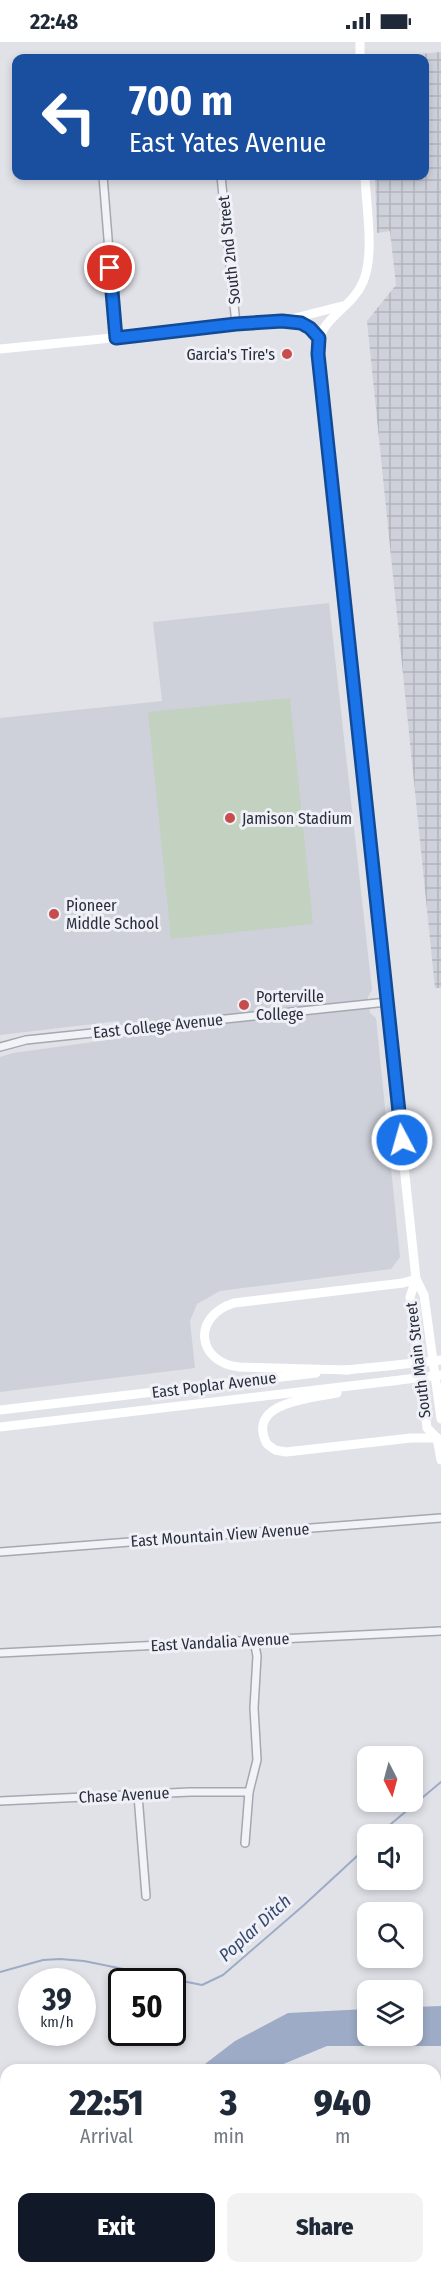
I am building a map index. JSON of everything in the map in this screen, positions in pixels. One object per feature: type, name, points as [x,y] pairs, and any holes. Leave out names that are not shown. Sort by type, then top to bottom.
[{"type":"main road","points":[[282,321],[301,323],[310,328],[319,338],[327,322],[349,302],[362,283],[367,267],[365,180]]},
{"type":"main road","points":[[0,349],[282,321],[327,311],[349,302]]},
{"type":"main road","name":"South Main Street","points":[[319,338],[318,354],[416,1279],[424,1294],[441,1419]]},
{"type":"main road","points":[[349,1370],[239,1367],[226,1364],[216,1359],[208,1350],[205,1338],[208,1320],[219,1308],[242,1301],[416,1279]]},
{"type":"main road","name":"South Main Street","points":[[416,1279],[410,1297],[414,1336],[427,1428],[439,1434],[441,1460]]},
{"type":"main road","name":"East Poplar Avenue","points":[[0,1410],[441,1360]]},
{"type":"main road","name":"East Poplar Avenue","points":[[0,1427],[441,1375]]},
{"type":"main road","points":[[392,1381],[277,1407],[268,1413],[264,1420],[265,1439],[270,1447],[286,1452],[439,1434]]},
{"type":"street","points":[[103,180],[116,338]]},
{"type":"street","name":"South 2nd Street","points":[[221,180],[236,324]]},
{"type":"street","name":"East College Avenue","points":[[0,1047],[26,1040],[387,1002]]},
{"type":"street","name":"East Mountain View Avenue","points":[[0,1552],[441,1518]]},
{"type":"street","name":"East Vandalia Avenue","points":[[0,1653],[441,1631]]},
{"type":"street","points":[[245,1844],[249,1792],[257,1760],[254,1708],[257,1656],[255,1640]]},
{"type":"street","name":"Chase Avenue","points":[[0,1801],[249,1792]]},
{"type":"street","points":[[138,1795],[146,1896]]},
{"type":"shaded area","points":[[441,52],[441,988],[435,988],[367,321],[396,285],[390,231],[377,233],[375,180],[429,180],[429,54],[417,54]]},
{"type":"shaded area","name":"Porterville College","points":[[329,603],[372,990],[368,997],[370,1013],[376,1018],[400,1257],[391,1269],[220,1291],[197,1304],[190,1321],[195,1368],[0,1392],[0,1057],[13,1053],[122,1038],[119,1021],[0,1035],[0,718],[162,701],[153,622]]},
{"type":"green space","name":"Jamison Stadium","points":[[290,698],[313,924],[171,939],[148,712]]},
{"type":"water","points":[[441,2006],[441,2046],[423,2046],[423,2007]]},
{"type":"water","points":[[357,2010],[357,2046],[327,2046],[284,2064],[205,2064],[235,2041],[288,2013]]},
{"type":"waterway","name":"Poplar Ditch","points":[[391,1824],[441,1782]]},
{"type":"waterway","name":"Poplar Ditch","points":[[0,1972],[43,1960],[60,1959],[84,1961],[202,1985],[223,1975],[357,1856]]},
{"type":"place","name":"Garcia's Tire's","points":[[287,354]]},
{"type":"place","name":"Jamison Stadium","points":[[230,818]]},
{"type":"place","name":"Pioneer Middle School","points":[[54,914]]},
{"type":"place","name":"Porterville College","points":[[244,1005]]},
{"type":"route","points":[[110,268],[116,338],[282,321],[301,323],[310,328],[319,338],[318,354],[402,1140]]}]
